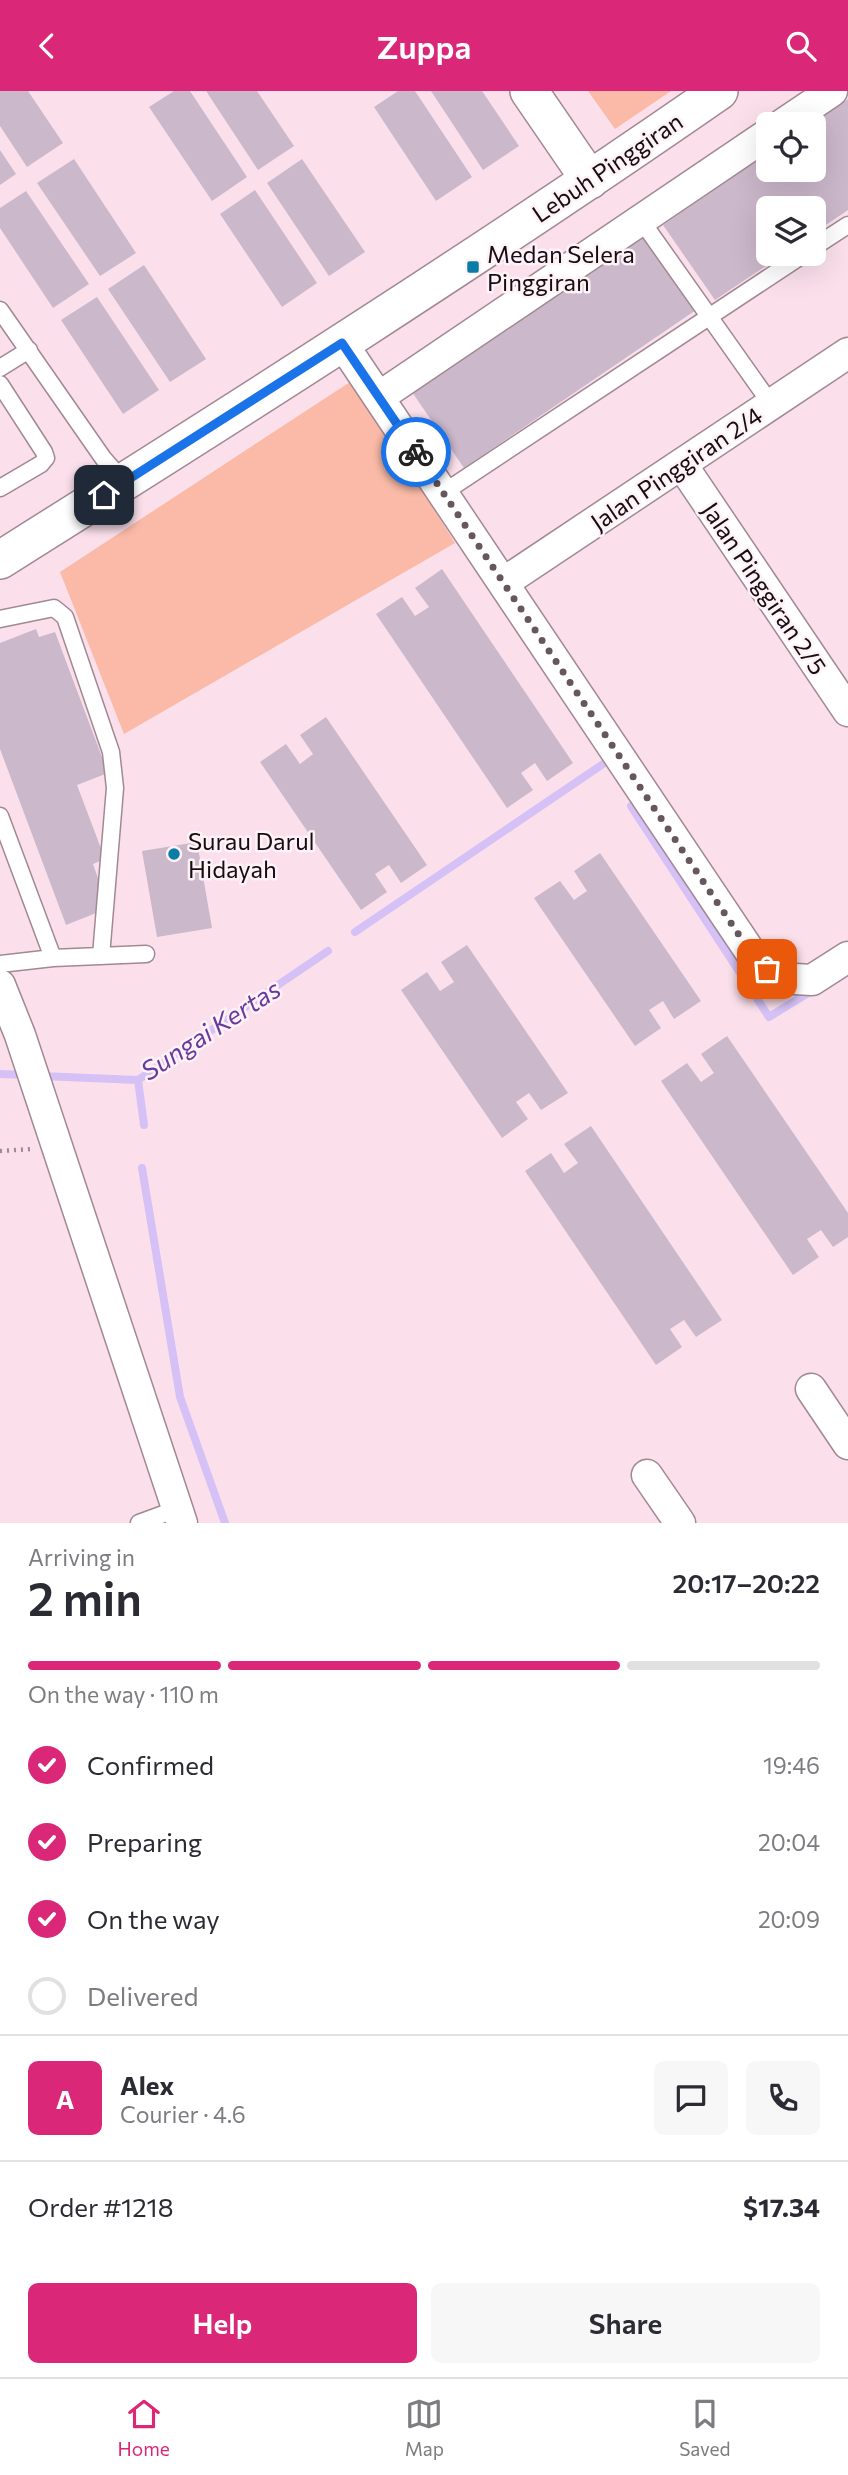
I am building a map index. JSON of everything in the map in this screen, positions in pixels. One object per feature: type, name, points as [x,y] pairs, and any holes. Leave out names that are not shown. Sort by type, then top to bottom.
[{"type":"street","points":[[529,91],[590,180]]},
{"type":"street","name":"Lebuh Pinggiran","points":[[0,560],[342,343],[590,180],[719,91]]},
{"type":"street","points":[[801,112],[832,91]]},
{"type":"street","points":[[379,397],[756,142]]},
{"type":"street","points":[[342,343],[755,959],[778,978],[812,980],[848,957]]},
{"type":"street","name":"Jalan Pinggiran 2/4","points":[[503,583],[848,353]]},
{"type":"street","name":"Jalan Pinggiran 2/5","points":[[682,465],[848,711]]},
{"type":"street","points":[[0,985],[20,1035],[180,1516]]},
{"type":"street","points":[[811,1389],[848,1444]]},
{"type":"street","points":[[647,1475],[680,1523]]},
{"type":"lane","points":[[641,221],[771,404]]},
{"type":"lane","points":[[826,239],[848,225]]},
{"type":"lane","points":[[443,493],[786,266]]},
{"type":"lane","points":[[0,310],[103,458],[124,482]]},
{"type":"lane","points":[[0,368],[29,350]]},
{"type":"lane","points":[[0,384],[46,458],[41,464],[0,488]]},
{"type":"lane","points":[[0,619],[54,608],[65,617],[111,752],[115,788],[101,957]]},
{"type":"lane","points":[[0,816],[53,958]]},
{"type":"lane","points":[[0,964],[53,958],[146,954]]},
{"type":"lane","points":[[139,1523],[180,1516]]},
{"type":"shaded area","points":[[588,91],[671,91],[615,129]]},
{"type":"shaded area","points":[[353,380],[455,543],[124,734],[60,572]]},
{"type":"building","points":[[0,91],[28,91],[63,143],[27,167],[0,126]]},
{"type":"building","points":[[174,91],[190,91],[247,177],[212,201],[149,107]]},
{"type":"building","points":[[206,91],[257,91],[294,146],[258,170]]},
{"type":"building","points":[[398,91],[415,91],[472,177],[436,201],[374,107]]},
{"type":"building","points":[[431,91],[482,91],[519,146],[483,170]]},
{"type":"building","points":[[848,99],[848,210],[826,225],[826,196],[756,196],[756,266],[766,266],[715,300],[663,225],[756,161],[756,182],[826,182],[826,115]]},
{"type":"building","points":[[0,150],[16,174],[0,185]]},
{"type":"building","points":[[74,159],[136,253],[100,276],[37,183]]},
{"type":"building","points":[[302,159],[365,252],[329,276],[267,183]]},
{"type":"building","points":[[255,190],[317,283],[282,307],[220,214]]},
{"type":"building","points":[[26,191],[89,284],[53,308],[0,228],[0,208]]},
{"type":"building","points":[[645,235],[696,310],[464,468],[412,392]]},
{"type":"building","points":[[144,265],[206,359],[170,382],[108,289]]},
{"type":"building","points":[[97,297],[159,390],[123,414],[61,320]]},
{"type":"building","points":[[442,569],[573,763],[547,781],[535,763],[521,773],[533,790],[507,808],[376,614],[402,597],[415,616],[429,607],[415,588]]},
{"type":"building","points":[[36,629],[39,637],[55,632],[108,773],[77,785],[105,859],[93,864],[100,884],[96,913],[66,925],[0,749],[0,643]]},
{"type":"building","points":[[326,717],[427,865],[401,883],[389,865],[375,874],[387,892],[361,910],[260,762],[286,744],[300,764],[313,754],[300,735]]},
{"type":"building","points":[[197,842],[212,928],[157,937],[142,851]]},
{"type":"building","points":[[600,853],[701,1001],[674,1019],[663,1001],[649,1010],[661,1028],[635,1046],[534,898],[560,881],[574,900],[587,891],[574,871]]},
{"type":"building","points":[[467,945],[568,1093],[541,1110],[529,1093],[516,1102],[528,1119],[502,1138],[401,990],[427,972],[440,991],[454,982],[441,962]]},
{"type":"building","points":[[727,1036],[848,1213],[848,1237],[833,1247],[821,1230],[807,1239],[819,1257],[793,1275],[661,1081],[687,1063],[701,1082],[714,1073],[701,1054]]},
{"type":"building","points":[[591,1126],[722,1320],[696,1337],[684,1320],[670,1329],[682,1347],[656,1365],[525,1171],[551,1153],[564,1173],[578,1163],[564,1144]]},
{"type":"waterway","name":"Sungai Kertas","points":[[355,932],[603,764]]},
{"type":"waterway","name":"Sungai Kertas","points":[[631,806],[769,1017],[813,990]]},
{"type":"waterway","name":"Sungai Kertas","points":[[41,1076],[138,1080],[328,951]]},
{"type":"waterway","name":"Sungai Kertas","points":[[0,1074],[28,1075]]},
{"type":"waterway","points":[[138,1080],[144,1125]]},
{"type":"waterway","points":[[142,1168],[180,1397],[225,1523]]},
{"type":"way so far","points":[[416,452],[755,959],[767,969]]},
{"type":"place","name":"Medan Selera Pinggiran","points":[[473,267]]},
{"type":"place","name":"Surau Darul Hidayah","points":[[174,854]]},
{"type":"route","points":[[104,495],[342,343],[416,452]]}]
